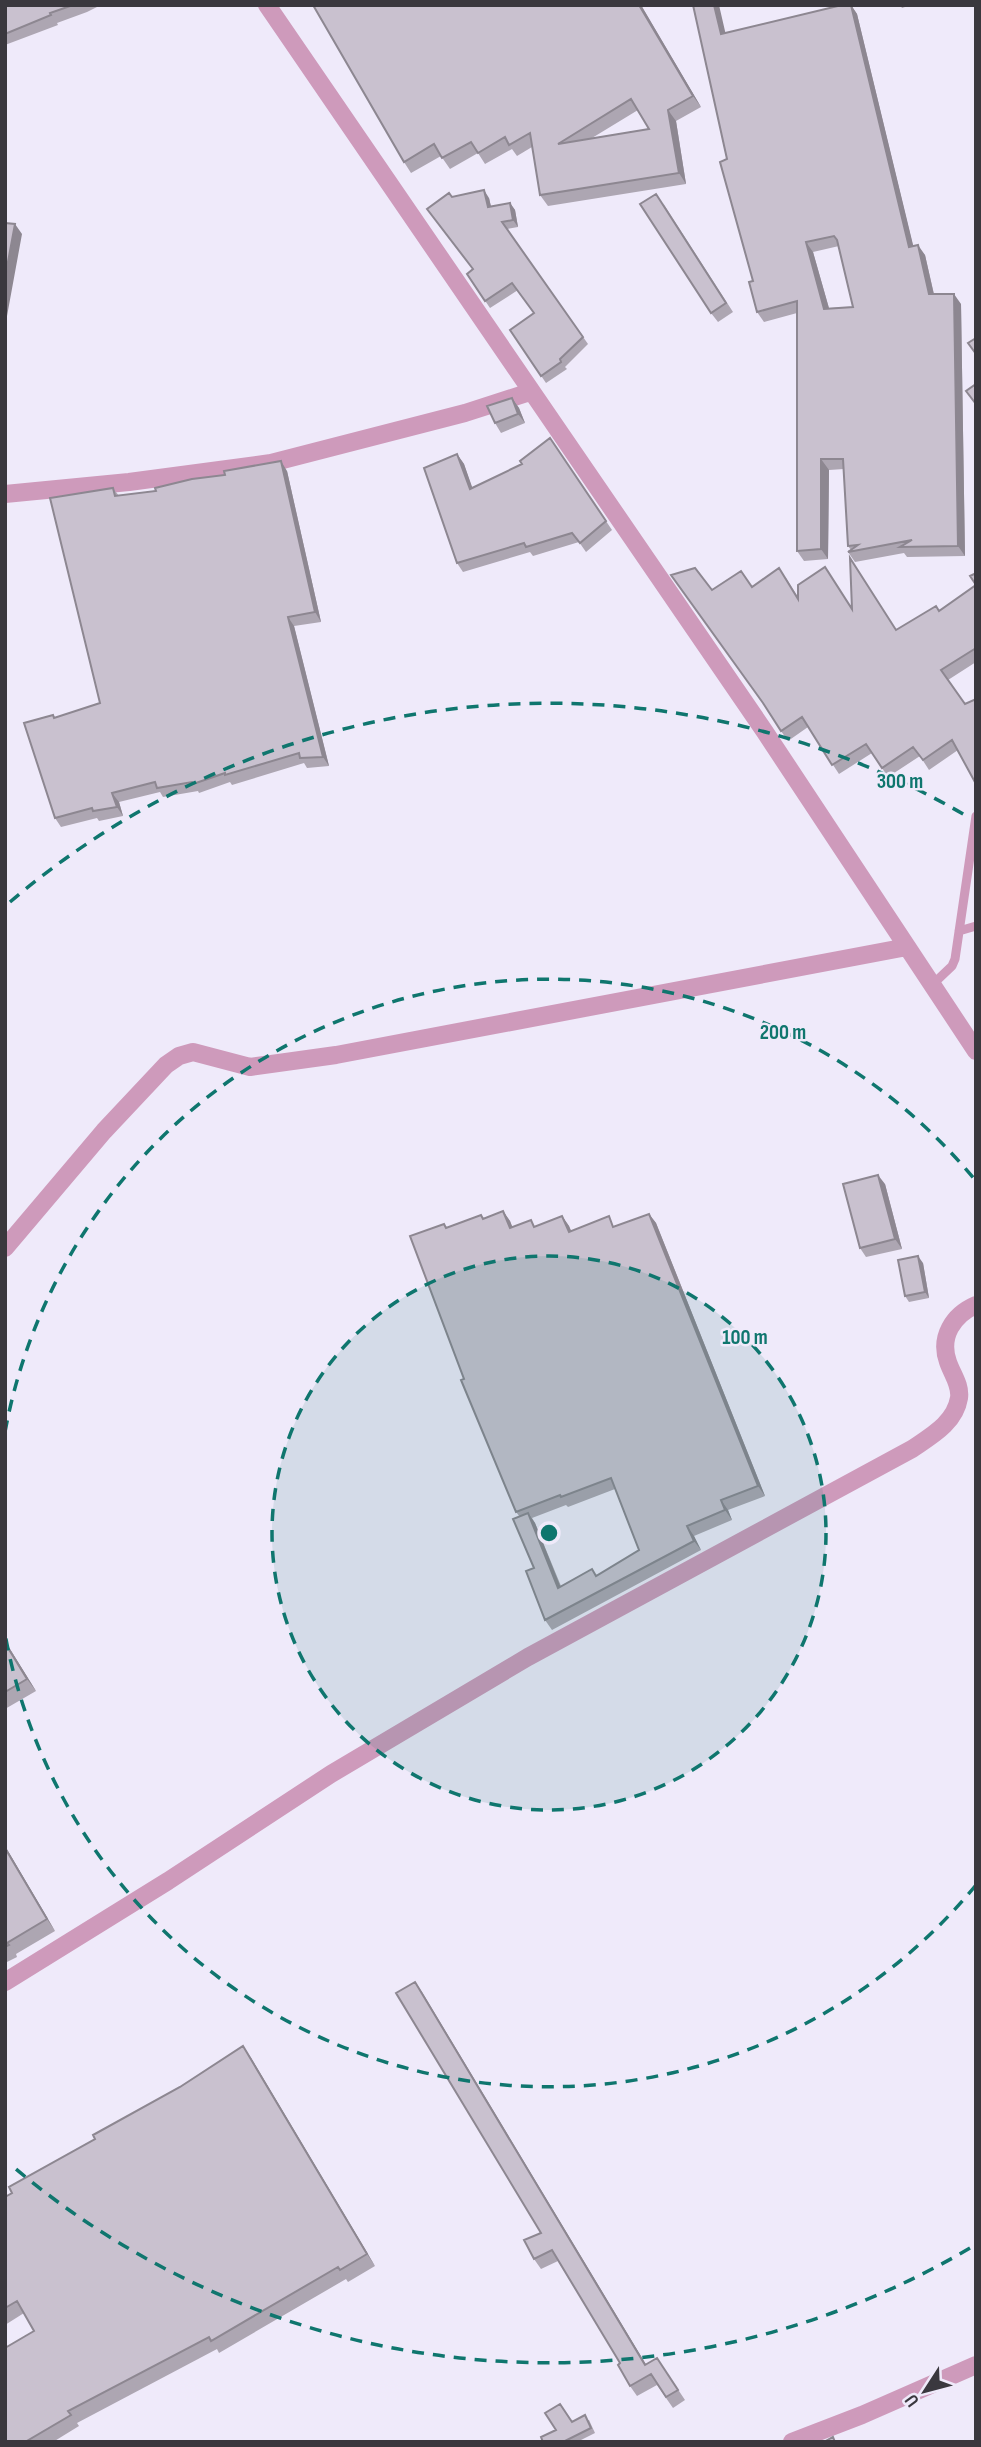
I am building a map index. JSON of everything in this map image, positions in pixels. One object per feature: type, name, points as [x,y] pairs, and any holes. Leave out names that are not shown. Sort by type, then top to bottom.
[{"type":"street","points":[[267,5],[757,721],[976,1051]]},
{"type":"street","points":[[5,494],[129,482],[271,463],[465,413],[530,392]]},
{"type":"street","points":[[5,1248],[104,1131],[166,1065],[179,1056],[193,1052],[250,1067],[336,1055],[907,947]]},
{"type":"street","points":[[5,1982],[168,1881],[331,1774],[528,1657],[901,1455],[939,1431],[952,1417],[959,1401],[960,1389],[947,1360],[944,1344],[948,1329],[966,1309],[976,1305]]},
{"type":"street","points":[[792,2442],[862,2415],[976,2365]]},
{"type":"lane","points":[[932,985],[952,966],[976,816]]},
{"type":"lane","points":[[959,932],[976,926]]},
{"type":"building","points":[[5,5],[73,5],[5,34]]},
{"type":"building","points":[[313,5],[639,5],[693,96],[668,110],[679,173],[540,195],[530,133],[509,145],[505,137],[478,153],[471,142],[442,158],[434,144],[404,162]],"holes":[[[631,99],[649,129],[558,144]]]},
{"type":"building","points":[[693,5],[714,5],[721,34],[851,5],[909,247],[918,245],[929,294],[954,294],[958,546],[900,547],[912,540],[848,552],[858,545],[848,546],[843,459],[821,459],[821,549],[797,551],[797,301],[757,312],[749,282],[753,281],[720,162],[727,159]],"holes":[[[834,236],[853,307],[824,309],[806,242]]]},
{"type":"building","points":[[484,190],[488,207],[510,203],[513,220],[502,222],[583,337],[560,359],[561,362],[541,376],[510,330],[534,313],[512,283],[485,301],[467,274],[473,269],[427,209],[449,193],[452,197]]},
{"type":"building","points":[[656,194],[726,303],[711,313],[640,204]]},
{"type":"building","points":[[5,223],[15,224],[5,278]]},
{"type":"building","points":[[976,338],[976,354],[968,343]]},
{"type":"building","points":[[976,384],[976,404],[966,391]]},
{"type":"building","points":[[512,398],[518,414],[495,423],[487,406]]},
{"type":"building","points":[[550,438],[606,521],[580,543],[572,533],[526,547],[524,543],[457,563],[424,468],[457,454],[470,489],[522,464],[520,461]]},
{"type":"building","points":[[281,461],[315,612],[288,617],[323,757],[300,758],[299,753],[193,784],[157,788],[155,782],[112,793],[117,807],[93,811],[92,808],[55,818],[24,723],[53,715],[54,718],[100,703],[50,498],[113,488],[115,496],[156,491],[155,488],[192,479],[225,475],[224,471]]},
{"type":"building","points":[[850,558],[896,630],[936,606],[939,611],[976,585],[976,648],[941,670],[965,704],[976,699],[976,784],[952,740],[923,760],[913,747],[882,768],[866,744],[832,765],[802,717],[781,731],[671,575],[695,568],[712,590],[741,571],[752,587],[779,568],[798,599],[798,585],[825,567],[852,609]]},
{"type":"building","points":[[976,573],[976,585],[970,576]]},
{"type":"building","points":[[878,1175],[895,1239],[860,1248],[843,1184]]},
{"type":"building","points":[[503,1211],[510,1228],[531,1220],[534,1227],[562,1216],[569,1232],[609,1216],[613,1227],[649,1214],[758,1486],[721,1500],[725,1510],[687,1526],[694,1541],[545,1620],[526,1571],[534,1568],[513,1519],[528,1513],[558,1588],[592,1569],[596,1576],[639,1550],[611,1478],[516,1512],[461,1380],[464,1379],[410,1236],[444,1224],[446,1228],[481,1215],[483,1219]]},
{"type":"building","points":[[918,1256],[925,1292],[905,1296],[898,1260]]},
{"type":"building","points":[[5,1643],[27,1679],[5,1692]]},
{"type":"building","points":[[5,1848],[47,1919],[7,1943],[9,1945],[5,1947]]},
{"type":"building","points":[[415,1982],[645,2365],[657,2358],[678,2390],[666,2397],[651,2374],[630,2386],[618,2365],[620,2363],[552,2250],[534,2259],[524,2240],[541,2233],[396,1993]]},
{"type":"building","points":[[243,2046],[367,2254],[340,2270],[338,2267],[211,2341],[209,2337],[68,2411],[71,2415],[25,2442],[5,2442],[5,2348],[34,2331],[17,2301],[5,2308],[5,2197],[12,2193],[9,2187],[95,2139],[93,2135],[180,2087]]},
{"type":"building","points":[[560,2404],[572,2422],[585,2415],[591,2428],[563,2442],[543,2442],[541,2437],[556,2430],[545,2413]]}]
